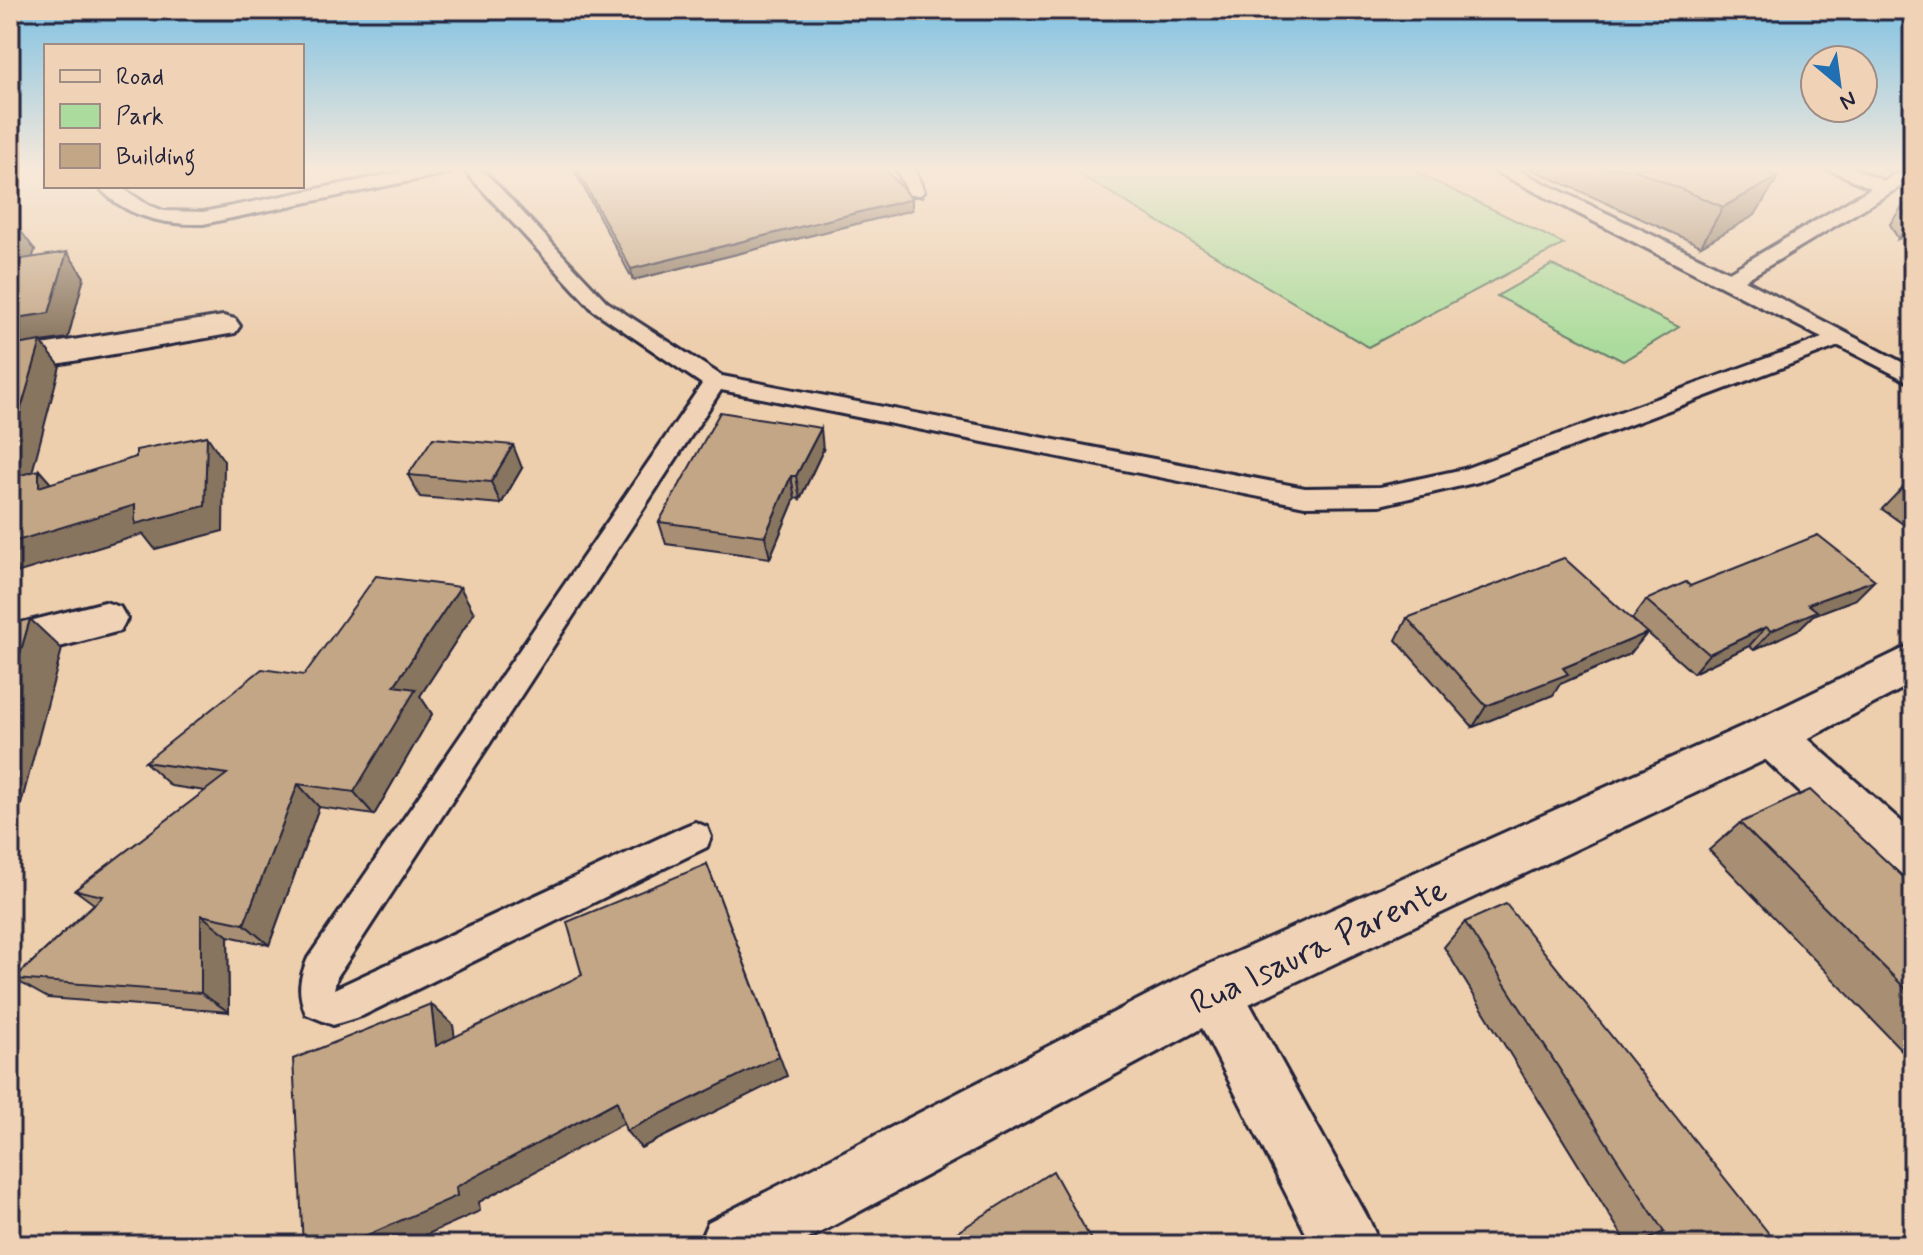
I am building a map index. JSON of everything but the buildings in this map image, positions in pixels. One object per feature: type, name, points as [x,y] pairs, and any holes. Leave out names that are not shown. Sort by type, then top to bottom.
[{"type":"street","points":[[10,361],[223,326]]},
{"type":"street","points":[[10,643],[105,619]]},
{"type":"street","name":"Rua Isaura Parente","points":[[731,1245],[1212,992],[1771,735],[1913,662]]},
{"type":"street","points":[[1771,735],[1913,865]]},
{"type":"street","points":[[1212,992],[1347,1245]]},
{"type":"lane","points":[[526,227],[600,306],[715,382],[1305,497],[1380,496],[1469,476],[1841,338]]},
{"type":"lane","points":[[1619,227],[1730,280],[1913,377]]},
{"type":"lane","points":[[1730,280],[1818,227]]},
{"type":"lane","points":[[695,837],[349,1003],[333,1007],[319,1001],[316,989],[321,970],[715,382]]},
{"type":"green space","points":[[1167,227],[1528,227],[1564,244],[1368,347]]},
{"type":"green space","points":[[1552,265],[1679,327],[1623,361],[1497,296]]}]
